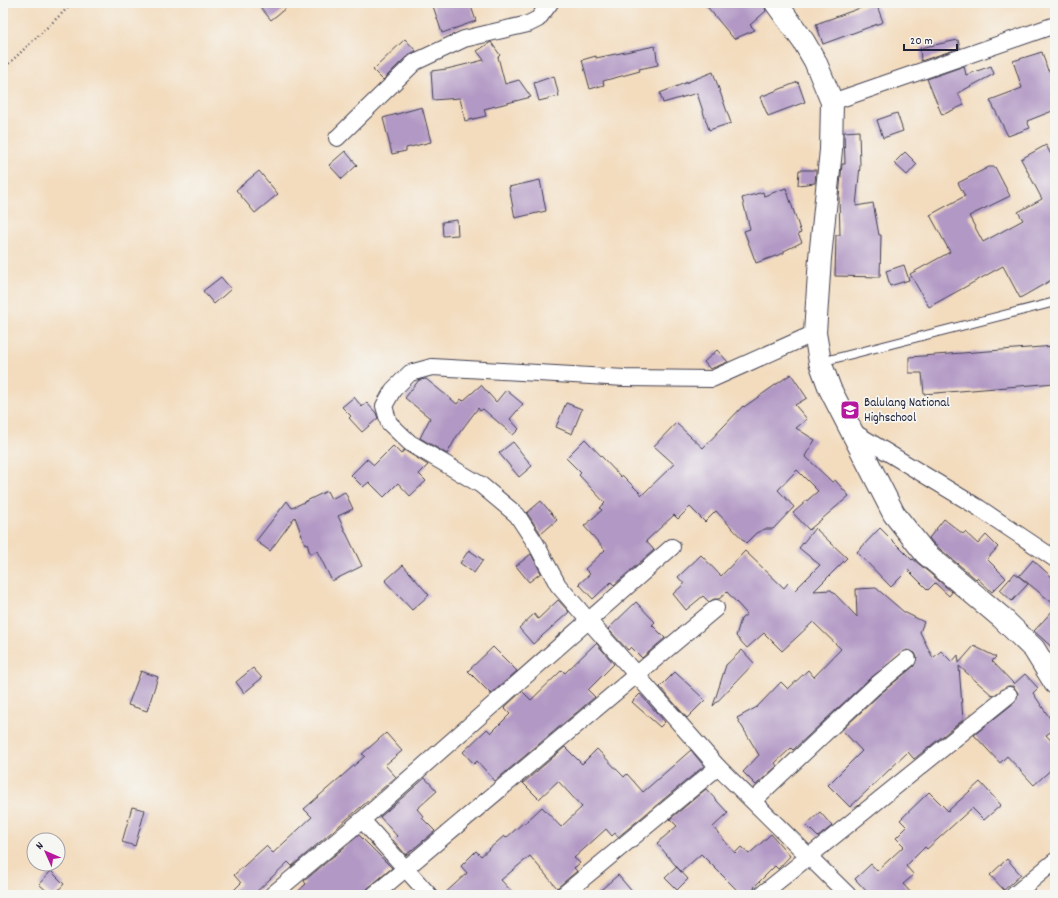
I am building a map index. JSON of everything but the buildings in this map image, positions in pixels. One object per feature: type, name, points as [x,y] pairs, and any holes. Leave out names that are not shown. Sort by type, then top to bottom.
[{"type":"street","points":[[337,138],[415,62],[464,39],[528,24],[538,19],[550,3]]},
{"type":"street","points":[[776,3],[804,42],[815,61],[832,102],[831,150],[820,258],[815,333],[820,362],[838,406],[894,514],[925,553],[1001,617],[1034,649],[1055,683]]},
{"type":"street","points":[[832,102],[1055,25]]},
{"type":"street","points":[[815,333],[712,379],[625,378],[432,367],[410,373],[393,390],[384,406],[389,423],[410,443],[481,485],[517,516],[536,544],[558,585],[588,620],[718,767],[848,895]]},
{"type":"street","points":[[852,431],[979,508],[1055,559]]},
{"type":"street","points":[[272,895],[362,820],[672,547]]},
{"type":"street","points":[[374,895],[716,608]]},
{"type":"street","points":[[753,801],[874,687],[908,659]]},
{"type":"street","points":[[761,895],[1009,695]]},
{"type":"street","points":[[563,895],[718,767]]},
{"type":"street","points":[[362,820],[406,868],[428,895]]},
{"type":"street","points":[[1014,895],[1055,861]]},
{"type":"lane","points":[[820,362],[1055,302]]},
{"type":"path","points":[[3,69],[73,3]]},
{"type":"place","name":"Balulang National Highschool","points":[[850,410]]}]
